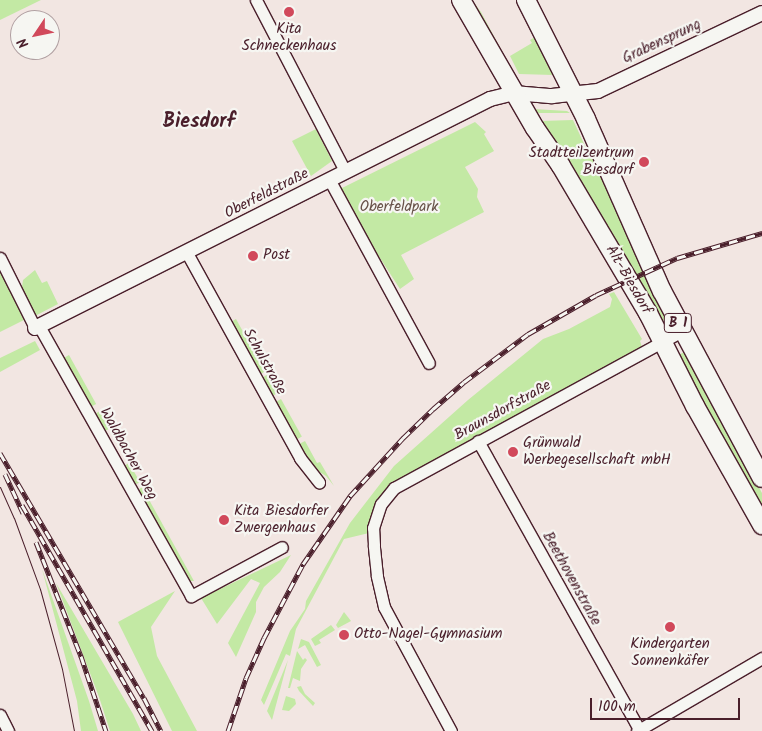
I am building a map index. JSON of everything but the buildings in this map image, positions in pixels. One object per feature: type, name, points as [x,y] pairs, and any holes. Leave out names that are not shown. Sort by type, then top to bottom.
[{"type":"main road","name":"Alt-Biesdorf","points":[[461,0],[514,93],[566,174],[648,313],[762,525]]},
{"type":"main road","name":"Alt-Biesdorf","points":[[526,0],[574,95],[662,291],[762,478]]},
{"type":"street","points":[[256,0],[345,171]]},
{"type":"street","name":"Grabensprung","points":[[574,95],[598,91],[762,13]]},
{"type":"street","points":[[514,93],[552,96],[574,95]]},
{"type":"street","name":"Oberfeldstraße","points":[[37,327],[490,99],[514,93]]},
{"type":"street","points":[[330,181],[429,363]]},
{"type":"street","name":"Schulstraße","points":[[187,253],[300,458],[319,482]]},
{"type":"street","name":"Waldbacher Weg","points":[[0,258],[37,327],[191,596],[282,548]]},
{"type":"street","name":"Braunsdorfstraße","points":[[451,731],[384,607],[376,576],[373,528],[376,516],[388,494],[478,441],[682,331]]},
{"type":"street","name":"Beethovenstraße","points":[[478,441],[638,731]]},
{"type":"street","points":[[638,731],[762,658]]},
{"type":"street","points":[[0,715],[8,731]]},
{"type":"green space","points":[[0,0],[41,0],[20,10],[10,10],[10,15],[0,20]]},
{"type":"green space","points":[[468,0],[472,0],[481,12],[504,55],[502,56]]},
{"type":"green space","points":[[516,0],[519,0],[557,73],[553,75],[519,74],[510,56],[532,43],[530,40],[535,37]]},
{"type":"green space","points":[[534,109],[567,111],[570,113],[536,113]]},
{"type":"green space","points":[[573,120],[586,148],[600,170],[667,315],[662,323],[540,121]]},
{"type":"green space","name":"Oberfeldpark","points":[[475,122],[486,132],[484,134],[494,151],[465,167],[478,189],[477,197],[484,212],[401,255],[414,279],[400,289],[367,238],[340,189]]},
{"type":"green space","points":[[316,129],[332,161],[311,176],[292,141]]},
{"type":"green space","points":[[35,270],[42,283],[47,281],[58,304],[35,316],[22,287],[23,280]]},
{"type":"green space","points":[[0,271],[24,320],[0,332]]},
{"type":"green space","points":[[614,292],[642,339],[640,341],[642,347],[392,483],[373,510],[369,533],[344,539],[296,629],[290,656],[286,654],[264,705],[261,700],[290,631],[305,609],[306,601],[350,523],[394,466],[468,400],[543,339],[569,329],[610,307],[612,299],[609,294]]},
{"type":"green space","points":[[236,319],[265,371],[260,374],[231,322]]},
{"type":"green space","points":[[35,341],[40,350],[0,372],[0,358]]},
{"type":"green space","points":[[686,351],[762,493],[762,514],[675,357]]},
{"type":"green space","points":[[69,355],[96,404],[90,407],[63,358]]},
{"type":"green space","points":[[267,375],[277,393],[269,398],[259,379]]},
{"type":"green space","points":[[281,399],[302,437],[295,440],[274,403]]},
{"type":"green space","points":[[100,411],[110,428],[104,432],[94,414]]},
{"type":"green space","points":[[305,441],[317,463],[320,462],[334,486],[326,476],[310,466],[297,445]]},
{"type":"green space","points":[[129,463],[140,482],[134,486],[123,466]]},
{"type":"green space","points":[[142,487],[194,581],[189,581],[185,578],[137,491]]},
{"type":"green space","points":[[291,555],[280,572],[264,587],[256,602],[256,612],[236,657],[228,643],[260,583],[251,579],[217,624],[201,598]]},
{"type":"green space","points":[[42,569],[98,731],[81,731],[77,701]]},
{"type":"green space","points":[[56,583],[133,714],[141,731],[110,731]]},
{"type":"green space","points":[[175,591],[151,627],[157,656],[197,731],[172,731],[118,622]]},
{"type":"green space","points":[[344,612],[351,621],[338,628],[336,625]]},
{"type":"green space","points":[[331,625],[335,630],[319,640],[321,643],[315,646],[311,639]]},
{"type":"green space","points":[[301,639],[309,642],[321,665],[317,667],[305,645],[298,649]]},
{"type":"green space","points":[[297,651],[303,660],[305,658],[307,660],[301,669],[300,681],[293,678],[290,688],[288,688]]},
{"type":"green space","points":[[288,660],[272,720],[267,711]]},
{"type":"green space","points":[[301,686],[305,694],[315,703],[313,706],[299,691],[297,687]]},
{"type":"green space","points":[[286,696],[295,699],[296,704],[289,711],[282,710]]},
{"type":"tram line","points":[[0,487],[14,518],[40,589],[62,669],[74,731]]},
{"type":"railway","points":[[228,731],[246,678],[264,638],[303,564],[350,496],[403,438],[433,409],[464,382],[528,334],[596,295],[677,258],[762,233]]},
{"type":"railway","points":[[0,453],[144,698],[161,731]]},
{"type":"railway","points":[[5,474],[23,513]]},
{"type":"railway","points":[[22,505],[152,731]]},
{"type":"railway","points":[[36,542],[81,656],[106,731]]},
{"type":"place","name":"Kita Schneckenhaus","points":[[289,12]]},
{"type":"place","name":"Stadtteilzentrum Biesdorf","points":[[644,162]]},
{"type":"place","name":"Post","points":[[253,256]]},
{"type":"place","name":"Grünwald Werbegesellschaft mbH","points":[[513,452]]},
{"type":"place","name":"Kita Biesdorfer Zwergenhaus","points":[[224,520]]},
{"type":"place","name":"Kindergarten Sonnenkäfer","points":[[670,627]]},
{"type":"place","name":"Otto-Nagel-Gymnasium","points":[[344,635]]},
{"type":"district","name":"Biesdorf","points":[[199,122]]}]
